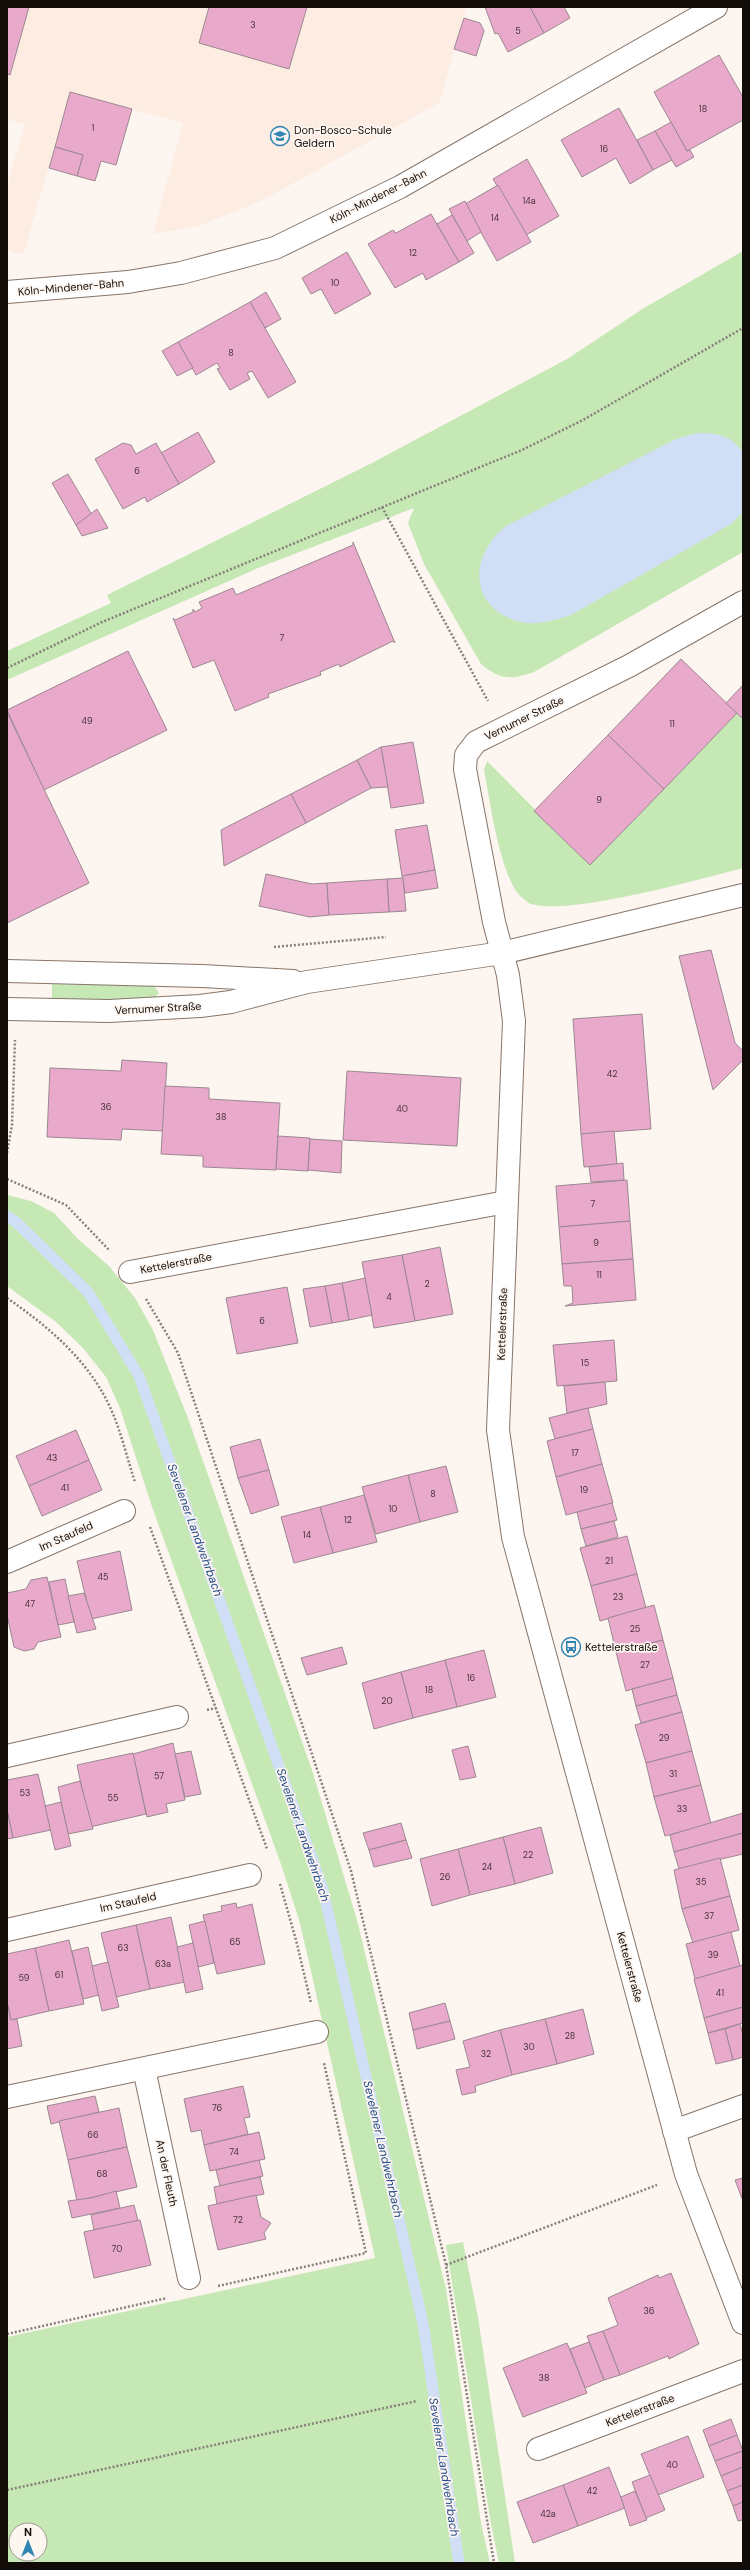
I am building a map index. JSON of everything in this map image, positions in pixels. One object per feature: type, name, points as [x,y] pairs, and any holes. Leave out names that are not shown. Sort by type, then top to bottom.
[{"type":"street","name":"Köln-Mindener-Bahn","points":[[7,292],[128,282],[181,273],[275,248],[400,187],[716,7]]},
{"type":"street","name":"Vernumer Straße","points":[[502,953],[465,769],[466,755],[476,742],[629,666],[743,602]]},
{"type":"street","name":"Vernumer Straße","points":[[7,1009],[109,1011],[200,1006],[231,1002],[306,982],[502,953],[743,894]]},
{"type":"street","name":"Kettelerstraße","points":[[502,953],[512,997],[514,1021],[498,1430],[513,1537],[686,2174],[743,2323]]},
{"type":"street","name":"Vernumer Straße","points":[[7,971],[202,976],[306,982]]},
{"type":"street","name":"Kettelerstraße","points":[[130,1272],[506,1202]]},
{"type":"street","name":"Im Staufeld","points":[[7,1562],[124,1511]]},
{"type":"street","points":[[7,1756],[177,1717]]},
{"type":"street","name":"Im Staufeld","points":[[7,1930],[250,1875]]},
{"type":"street","points":[[7,2097],[317,2032]]},
{"type":"street","name":"An der Fleuth","points":[[144,2069],[189,2278]]},
{"type":"street","points":[[674,2131],[743,2106]]},
{"type":"street","name":"Kettelerstraße","points":[[538,2449],[743,2371]]},
{"type":"path","points":[[7,668],[102,622],[522,450],[583,420],[743,328]]},
{"type":"path","points":[[382,507],[503,728]]},
{"type":"path","points":[[268,948],[390,937]]},
{"type":"path","points":[[7,1153],[12,1125],[15,1038]]},
{"type":"path","points":[[7,1179],[66,1205],[130,1272],[178,1352],[351,1871],[446,2265],[494,2563]]},
{"type":"path","points":[[7,1298],[38,1319],[62,1339],[89,1372],[110,1407],[137,1488]]},
{"type":"path","points":[[150,1525],[269,1854]]},
{"type":"path","points":[[215,2287],[366,2253],[296,1940],[277,1876]]},
{"type":"path","points":[[446,2265],[686,2174]]},
{"type":"path","points":[[7,2334],[169,2298]]},
{"type":"path","points":[[7,2490],[417,2401]]},
{"type":"shaded area","name":"Don-Bosco-Schule Geldern","points":[[7,7],[467,7],[439,103],[261,201],[201,225],[153,234],[183,123],[70,93],[23,255],[7,250],[7,185],[25,124],[7,119]]},
{"type":"green space","points":[[743,251],[743,552],[534,672],[519,676],[506,677],[494,673],[481,664],[424,564],[408,523],[414,508],[258,568],[7,680],[7,651],[111,603],[107,595],[370,464],[567,359],[644,308]]},
{"type":"green space","points":[[737,713],[743,719],[743,868],[635,895],[574,905],[549,906],[531,904],[521,897],[507,873],[497,837],[484,770],[487,761],[590,865]]},
{"type":"green space","points":[[52,984],[154,986],[159,993],[154,999],[52,1000]]},
{"type":"green space","points":[[7,1195],[31,1201],[54,1213],[78,1239],[109,1266],[135,1298],[153,1330],[189,1421],[313,1773],[357,1920],[446,2289],[481,2523],[490,2563],[7,2563],[7,2337],[375,2258],[309,1962],[299,1920],[282,1867],[151,1504],[120,1408],[106,1377],[83,1348],[56,1322],[7,1286]]},
{"type":"green space","points":[[463,2242],[478,2317],[515,2563],[499,2563],[491,2524],[446,2245]]},
{"type":"water","points":[[697,433],[723,436],[734,442],[743,453],[743,512],[731,524],[571,615],[541,623],[519,622],[497,611],[487,600],[481,588],[479,576],[481,562],[486,549],[506,526],[676,439]]},
{"type":"building","points":[[7,7],[29,7],[10,75],[7,74]]},
{"type":"building","points":[[209,7],[307,7],[289,69],[199,43]]},
{"type":"building","points":[[485,7],[530,7],[544,33],[508,52],[498,33],[495,34]]},
{"type":"building","points":[[530,7],[564,7],[570,18],[544,33]]},
{"type":"building","points":[[464,18],[480,23],[484,31],[476,56],[454,49]]},
{"type":"building","points":[[719,55],[743,97],[743,120],[687,151],[654,92]]},
{"type":"building","points":[[70,92],[132,109],[116,165],[101,161],[95,181],[77,176],[83,155],[55,147]]},
{"type":"building","points":[[619,108],[653,170],[630,184],[616,158],[582,177],[561,140]]},
{"type":"building","points":[[671,122],[687,151],[690,150],[694,157],[676,167],[655,131]]},
{"type":"building","points":[[655,131],[672,160],[653,170],[637,140]]},
{"type":"building","points":[[55,147],[83,155],[77,176],[49,168]]},
{"type":"building","points":[[527,159],[559,216],[526,235],[493,179]]},
{"type":"building","points":[[498,185],[531,242],[497,261],[465,204]]},
{"type":"building","points":[[465,201],[481,232],[467,241],[449,209]]},
{"type":"building","points":[[431,214],[459,262],[426,280],[423,273],[395,288],[368,244],[393,230],[396,233]]},
{"type":"building","points":[[452,215],[474,253],[459,262],[437,224]]},
{"type":"building","points":[[347,252],[371,294],[335,314],[321,289],[311,294],[302,278]]},
{"type":"building","points":[[266,292],[281,319],[265,328],[250,302]]},
{"type":"building","points":[[250,302],[296,382],[268,398],[252,371],[247,373],[250,379],[230,390],[217,369],[220,368],[217,363],[196,375],[178,342]]},
{"type":"building","points":[[178,342],[193,368],[177,376],[162,351]]},
{"type":"building","points":[[198,432],[215,462],[179,484],[161,453]]},
{"type":"building","points":[[123,443],[131,445],[136,454],[156,443],[179,484],[147,502],[145,497],[123,509],[95,459]]},
{"type":"building","points":[[68,474],[92,515],[76,525],[52,483]]},
{"type":"building","points":[[97,509],[108,528],[82,536],[76,525]]},
{"type":"building","points":[[353,542],[395,643],[393,641],[340,667],[339,664],[320,672],[321,675],[268,694],[269,697],[235,711],[214,660],[193,668],[173,618],[175,620],[193,612],[193,609],[195,612],[202,608],[199,602],[233,588],[236,595],[353,545]]},
{"type":"building","points":[[128,651],[167,730],[44,790],[7,710]]},
{"type":"building","points":[[681,659],[737,713],[664,789],[608,735]]},
{"type":"building","points":[[743,685],[743,719],[726,703]]},
{"type":"building","points":[[7,712],[89,883],[7,923]]},
{"type":"building","points":[[608,735],[664,789],[590,865],[534,811]]},
{"type":"building","points":[[413,742],[424,803],[391,808],[381,747]]},
{"type":"building","points":[[381,747],[388,787],[371,788],[357,760]]},
{"type":"building","points":[[357,760],[371,788],[306,823],[291,794]]},
{"type":"building","points":[[291,794],[306,823],[224,866],[221,830]]},
{"type":"building","points":[[427,825],[435,870],[402,876],[395,830]]},
{"type":"building","points":[[435,870],[438,888],[405,893],[402,876]]},
{"type":"building","points":[[266,874],[312,884],[327,883],[329,915],[310,917],[259,906]]},
{"type":"building","points":[[403,878],[406,911],[389,912],[387,879]]},
{"type":"building","points":[[387,879],[389,912],[329,915],[327,883]]},
{"type":"building","points":[[711,950],[735,1043],[743,1051],[743,1060],[713,1090],[679,956]]},
{"type":"building","points":[[642,1014],[651,1129],[581,1134],[573,1019]]},
{"type":"building","points":[[122,1060],[167,1063],[163,1131],[122,1129],[121,1140],[47,1137],[50,1068],[121,1071]]},
{"type":"building","points":[[347,1071],[461,1078],[457,1146],[343,1140]]},
{"type":"building","points":[[165,1086],[209,1088],[209,1099],[280,1103],[276,1170],[203,1167],[203,1156],[161,1154]]},
{"type":"building","points":[[614,1131],[617,1164],[584,1167],[581,1134]]},
{"type":"building","points":[[278,1136],[310,1138],[308,1171],[276,1169]]},
{"type":"building","points":[[310,1139],[342,1141],[341,1173],[308,1170]]},
{"type":"building","points":[[623,1163],[624,1180],[591,1182],[589,1167]]},
{"type":"building","points":[[627,1180],[630,1221],[559,1227],[556,1186]]},
{"type":"building","points":[[630,1221],[633,1259],[562,1264],[559,1227]]},
{"type":"building","points":[[440,1247],[453,1314],[415,1321],[402,1255]]},
{"type":"building","points":[[402,1255],[415,1321],[374,1328],[362,1262]]},
{"type":"building","points":[[633,1259],[636,1300],[565,1306],[573,1303],[572,1286],[564,1286],[562,1264]]},
{"type":"building","points":[[365,1278],[372,1315],[349,1320],[342,1283]]},
{"type":"building","points":[[342,1283],[349,1320],[332,1323],[325,1286]]},
{"type":"building","points":[[325,1286],[332,1323],[310,1327],[303,1289]]},
{"type":"building","points":[[287,1287],[298,1343],[237,1354],[226,1298]]},
{"type":"building","points":[[614,1340],[617,1381],[557,1386],[553,1345]]},
{"type":"building","points":[[605,1382],[607,1404],[567,1413],[564,1386]]},
{"type":"building","points":[[588,1408],[593,1429],[555,1439],[549,1418]]},
{"type":"building","points":[[593,1429],[602,1464],[556,1477],[547,1441]]},
{"type":"building","points":[[76,1430],[89,1460],[29,1486],[16,1456]]},
{"type":"building","points":[[260,1439],[269,1470],[238,1478],[230,1447]]},
{"type":"building","points":[[89,1460],[102,1490],[42,1516],[29,1486]]},
{"type":"building","points":[[602,1464],[613,1503],[566,1515],[556,1477]]},
{"type":"building","points":[[446,1466],[458,1512],[420,1522],[408,1475]]},
{"type":"building","points":[[269,1470],[279,1505],[251,1514],[238,1478]]},
{"type":"building","points":[[408,1475],[420,1522],[376,1534],[362,1487]]},
{"type":"building","points":[[364,1495],[377,1542],[333,1553],[320,1507]]},
{"type":"building","points":[[612,1503],[617,1520],[581,1529],[577,1512]]},
{"type":"building","points":[[320,1507],[333,1553],[294,1563],[281,1517]]},
{"type":"building","points":[[614,1521],[618,1537],[586,1546],[581,1529]]},
{"type":"building","points":[[627,1536],[637,1574],[591,1586],[580,1548]]},
{"type":"building","points":[[120,1551],[132,1610],[91,1619],[77,1561]]},
{"type":"building","points":[[637,1574],[646,1608],[600,1621],[591,1586]]},
{"type":"building","points":[[47,1577],[61,1637],[38,1642],[34,1649],[24,1651],[14,1647],[7,1615],[7,1593],[26,1589],[31,1580]]},
{"type":"building","points":[[65,1579],[74,1622],[58,1625],[49,1582]]},
{"type":"building","points":[[84,1593],[96,1629],[77,1633],[68,1596]]},
{"type":"building","points":[[654,1605],[663,1640],[616,1652],[608,1618]]},
{"type":"building","points":[[663,1640],[673,1678],[626,1691],[616,1652]]},
{"type":"building","points":[[342,1647],[347,1664],[307,1675],[301,1658]]},
{"type":"building","points":[[484,1650],[496,1697],[457,1707],[445,1660]]},
{"type":"building","points":[[445,1660],[457,1707],[413,1718],[401,1672]]},
{"type":"building","points":[[401,1672],[413,1718],[374,1729],[362,1683]]},
{"type":"building","points":[[673,1678],[677,1695],[636,1706],[632,1689]]},
{"type":"building","points":[[677,1695],[682,1712],[641,1723],[636,1706]]},
{"type":"building","points":[[682,1712],[692,1751],[646,1763],[635,1725]]},
{"type":"building","points":[[173,1743],[185,1800],[166,1804],[168,1812],[147,1817],[133,1754]]},
{"type":"building","points":[[468,1746],[476,1777],[460,1780],[452,1750]]},
{"type":"building","points":[[191,1751],[201,1794],[185,1797],[175,1754]]},
{"type":"building","points":[[692,1751],[701,1785],[654,1797],[646,1763]]},
{"type":"building","points":[[133,1753],[146,1814],[90,1827],[77,1765]]},
{"type":"building","points":[[38,1774],[51,1830],[13,1838],[7,1810],[7,1780]]},
{"type":"building","points":[[80,1781],[93,1829],[68,1834],[58,1787]]},
{"type":"building","points":[[701,1785],[711,1824],[665,1836],[654,1797]]},
{"type":"building","points":[[61,1802],[71,1846],[55,1850],[45,1806]]},
{"type":"building","points":[[7,1810],[13,1838],[7,1839]]},
{"type":"building","points":[[743,1813],[743,1833],[674,1852],[670,1835]]},
{"type":"building","points":[[401,1823],[406,1840],[369,1850],[363,1833]]},
{"type":"building","points":[[541,1827],[553,1873],[515,1884],[503,1837]]},
{"type":"building","points":[[743,1833],[743,1854],[679,1869],[674,1852]]},
{"type":"building","points":[[503,1837],[515,1884],[470,1895],[458,1849]]},
{"type":"building","points":[[406,1840],[412,1858],[374,1867],[369,1850]]},
{"type":"building","points":[[458,1849],[470,1895],[432,1906],[420,1859]]},
{"type":"building","points":[[720,1858],[730,1896],[682,1909],[674,1870]]},
{"type":"building","points":[[730,1896],[739,1930],[693,1943],[682,1909]]},
{"type":"building","points":[[236,1903],[237,1908],[252,1904],[265,1964],[217,1974],[203,1915],[222,1911],[221,1906]]},
{"type":"building","points":[[171,1917],[185,1982],[150,1989],[136,1925]]},
{"type":"building","points":[[205,1921],[214,1963],[198,1967],[189,1925]]},
{"type":"building","points":[[136,1925],[150,1989],[116,1997],[101,1933]]},
{"type":"building","points":[[731,1932],[740,1966],[695,1979],[686,1944]]},
{"type":"building","points":[[69,1940],[84,2004],[49,2011],[35,1948]]},
{"type":"building","points":[[193,1943],[203,1989],[186,1993],[177,1947]]},
{"type":"building","points":[[88,1947],[99,1995],[83,1999],[72,1951]]},
{"type":"building","points":[[35,1948],[49,2011],[11,2020],[7,2002],[7,1954]]},
{"type":"building","points":[[108,1962],[119,2007],[102,2011],[92,1966]]},
{"type":"building","points":[[743,1965],[743,2007],[704,2018],[694,1979]]},
{"type":"building","points":[[7,2002],[11,2020],[17,2019],[22,2046],[7,2049]]},
{"type":"building","points":[[445,2003],[450,2021],[413,2030],[409,2013]]},
{"type":"building","points":[[743,2007],[743,2023],[708,2033],[704,2018]]},
{"type":"building","points":[[583,2009],[594,2054],[557,2064],[545,2019]]},
{"type":"building","points":[[545,2019],[557,2064],[512,2075],[500,2030]]},
{"type":"building","points":[[450,2021],[455,2039],[417,2049],[413,2030]]},
{"type":"building","points":[[740,2024],[743,2035],[743,2057],[733,2060],[725,2029]]},
{"type":"building","points":[[725,2029],[733,2060],[716,2064],[708,2033]]},
{"type":"building","points":[[500,2030],[512,2075],[475,2086],[476,2092],[462,2095],[456,2070],[470,2067],[463,2041]]},
{"type":"building","points":[[243,2086],[250,2117],[244,2118],[248,2134],[204,2145],[201,2130],[191,2132],[184,2099]]},
{"type":"building","points":[[95,2096],[99,2112],[51,2124],[47,2106]]},
{"type":"building","points":[[119,2108],[127,2147],[68,2160],[59,2121]]},
{"type":"building","points":[[259,2132],[265,2159],[210,2171],[204,2145]]},
{"type":"building","points":[[127,2147],[137,2187],[77,2201],[68,2160]]},
{"type":"building","points":[[259,2160],[263,2176],[220,2186],[216,2170]]},
{"type":"building","points":[[260,2177],[264,2194],[217,2204],[214,2187]]},
{"type":"building","points":[[743,2178],[743,2201],[735,2180]]},
{"type":"building","points":[[116,2191],[120,2208],[72,2218],[68,2201],[91,2198]]},
{"type":"building","points":[[256,2195],[261,2217],[271,2223],[264,2233],[266,2239],[218,2250],[208,2206]]},
{"type":"building","points":[[134,2205],[138,2221],[94,2230],[91,2215]]},
{"type":"building","points":[[140,2220],[151,2265],[94,2278],[84,2232]]},
{"type":"building","points":[[671,2273],[699,2344],[669,2359],[668,2356],[620,2375],[603,2331],[618,2325],[608,2298],[658,2275],[659,2278]]},
{"type":"building","points":[[603,2331],[620,2375],[604,2380],[587,2336]]},
{"type":"building","points":[[589,2342],[604,2380],[585,2388],[570,2349]]},
{"type":"building","points":[[567,2343],[587,2393],[523,2417],[503,2368]]},
{"type":"building","points":[[731,2419],[737,2435],[709,2446],[703,2430]]},
{"type":"building","points":[[737,2435],[743,2451],[715,2461],[709,2446]]},
{"type":"building","points":[[688,2436],[704,2477],[658,2495],[641,2454]]},
{"type":"building","points":[[743,2451],[743,2467],[721,2476],[715,2461]]},
{"type":"building","points":[[609,2467],[625,2508],[578,2526],[563,2485]]},
{"type":"building","points":[[743,2467],[743,2485],[727,2491],[721,2476]]},
{"type":"building","points":[[650,2475],[665,2510],[646,2518],[632,2482]]},
{"type":"building","points":[[563,2485],[578,2526],[533,2543],[517,2502]]},
{"type":"building","points":[[743,2485],[743,2502],[733,2506],[727,2491]]},
{"type":"building","points":[[635,2491],[647,2520],[630,2526],[621,2497]]},
{"type":"building","points":[[743,2502],[743,2520],[738,2521],[733,2506]]},
{"type":"waterway","name":"Sevelener Landwehrbach","points":[[7,1216],[16,1222],[88,1292],[139,1376],[322,1886],[423,2323],[459,2563]]},
{"type":"place","name":"Don-Bosco-Schule Geldern","points":[[280,136]]},
{"type":"place","name":"Kettelerstraße","points":[[571,1647]]}]
